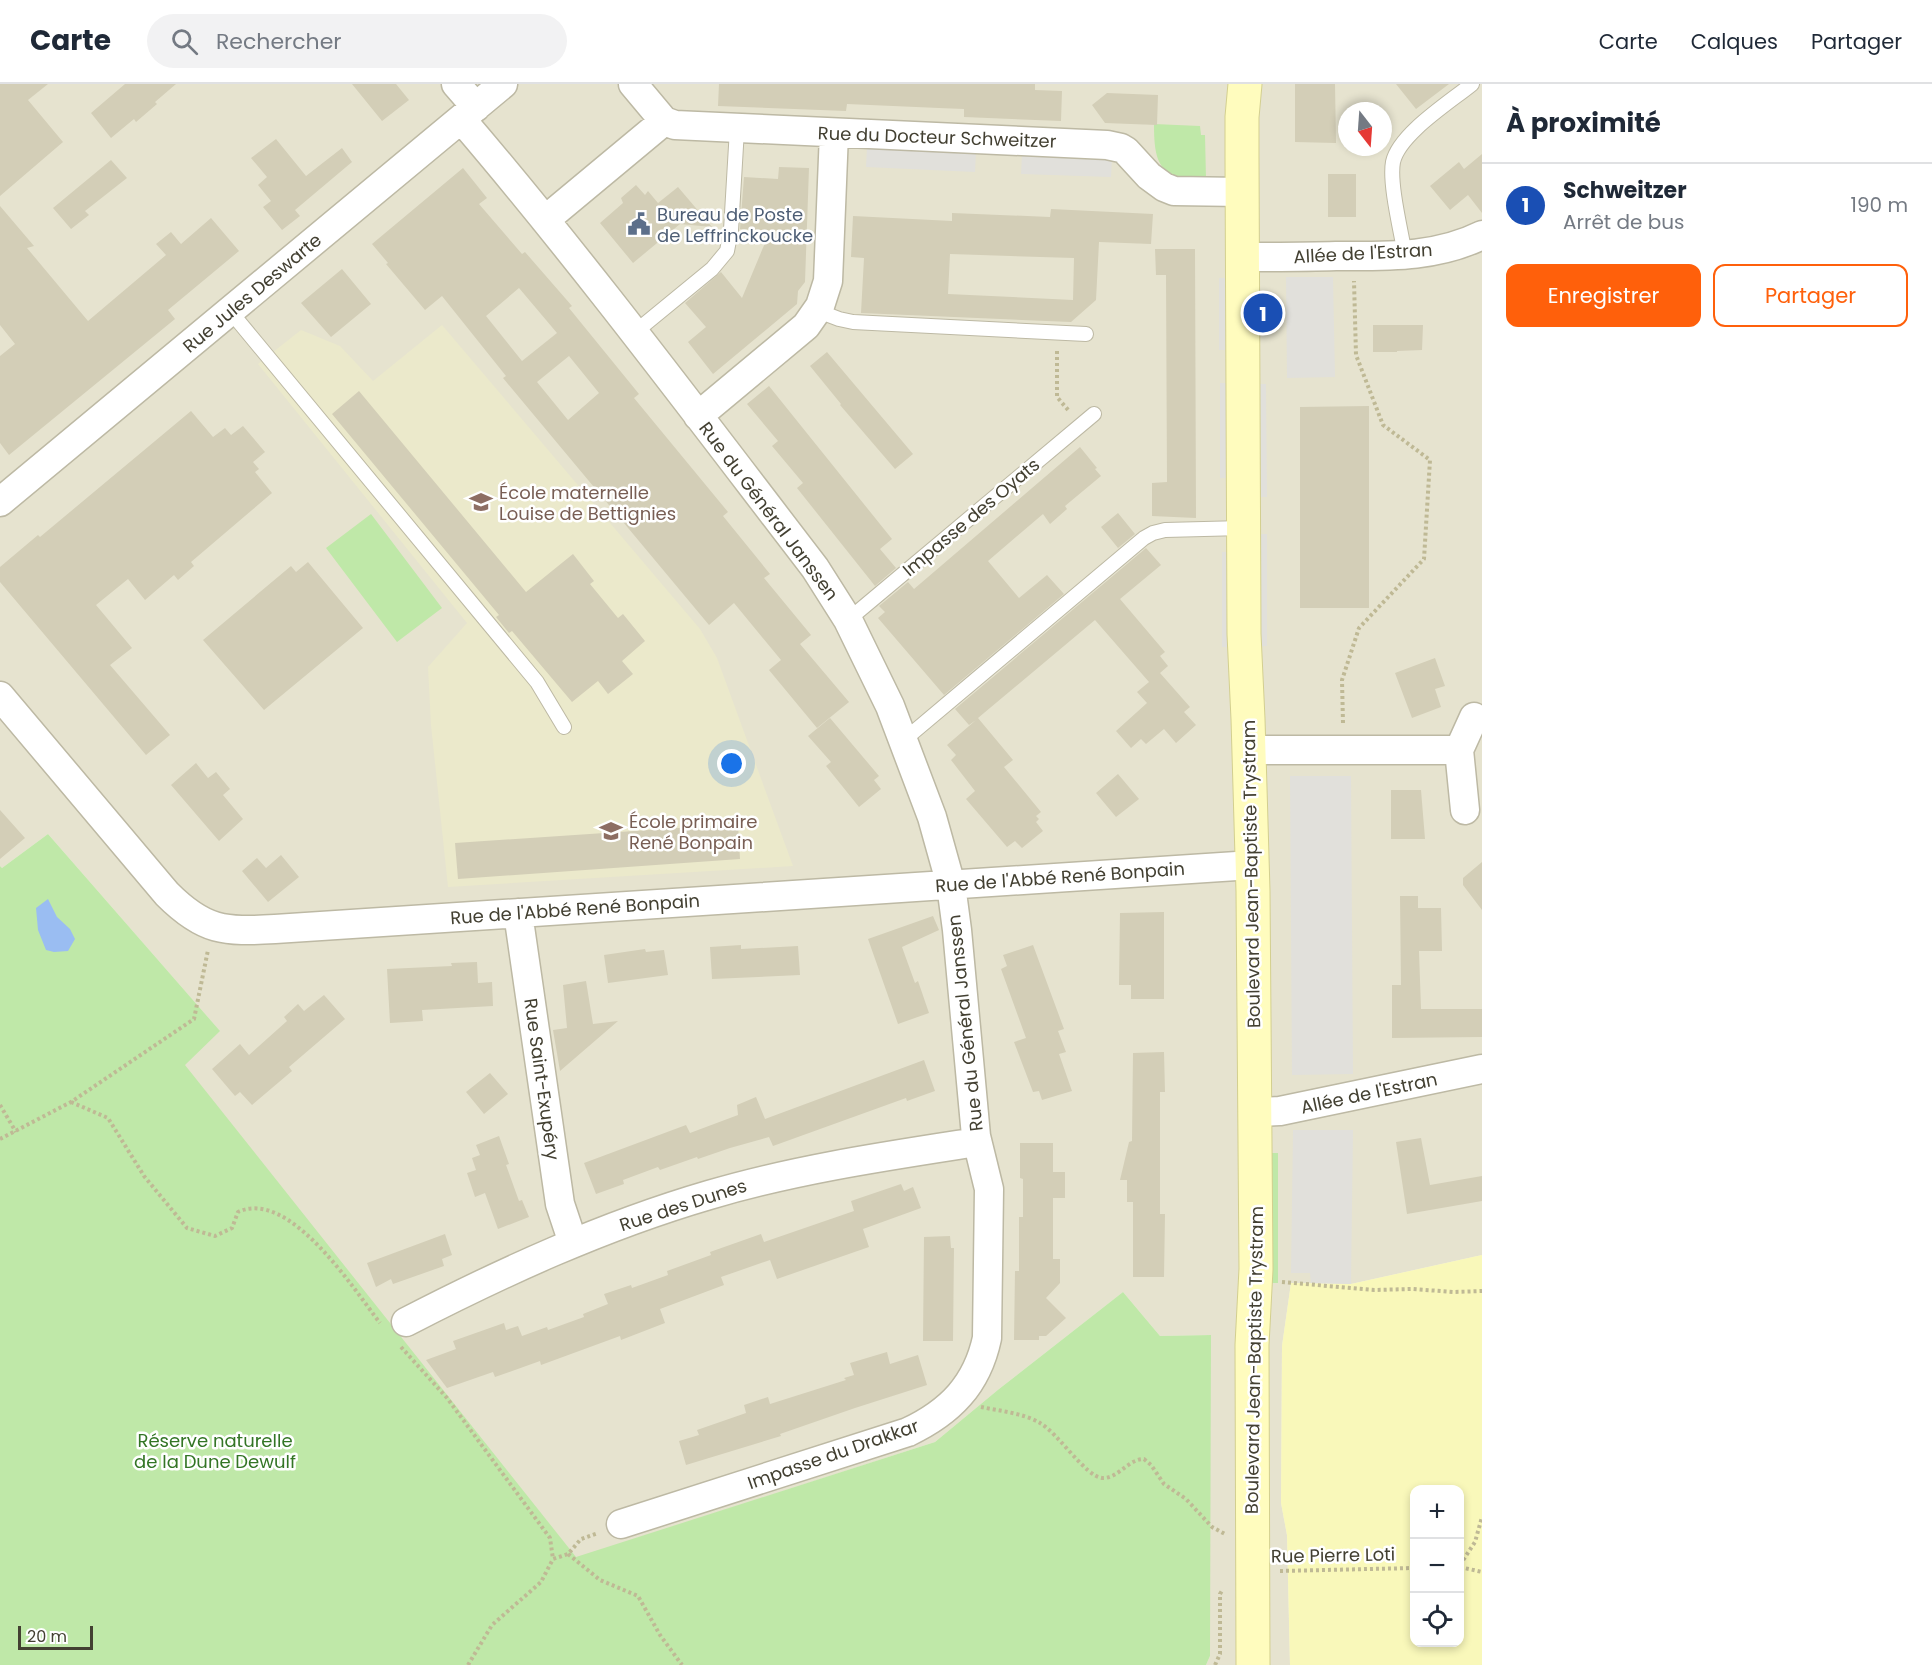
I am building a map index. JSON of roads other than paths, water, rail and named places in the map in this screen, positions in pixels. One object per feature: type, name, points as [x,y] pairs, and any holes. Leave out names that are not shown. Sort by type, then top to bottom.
[{"type":"street","name":"Rue du Général Janssen","points":[[456,84],[469,113],[545,220],[814,568],[848,620],[869,660],[904,740],[932,817],[951,885],[977,1142]]},
{"type":"street","name":"Rue Jules Deswarte","points":[[0,502],[503,84]]},
{"type":"street","points":[[545,220],[664,121],[633,84]]},
{"type":"street","name":"Boulevard Jean-Baptiste Trystram","points":[[1245,84],[1242,117],[1243,528],[1244,634],[1252,865],[1256,1269],[1252,1345],[1253,1665]]},
{"type":"street","name":"Rue du Docteur Schweitzer","points":[[664,121],[679,126],[1107,145],[1126,151],[1149,176],[1174,191],[1242,192]]},
{"type":"street","points":[[698,416],[806,326],[818,311],[828,281],[834,133]]},
{"type":"street","name":"Allée de l'Estran","points":[[1242,257],[1405,255],[1433,252],[1459,245],[1482,235]]},
{"type":"street","name":"Rue de l'Abbé René Bonpain","points":[[0,696],[155,881],[179,906],[192,916],[213,926],[240,930],[1252,865]]},
{"type":"street","points":[[1465,810],[1459,750],[1474,717]]},
{"type":"street","points":[[1249,750],[1459,750]]},
{"type":"street","name":"Rue Saint-Exupéry","points":[[518,913],[558,1188],[573,1243]]},
{"type":"street","name":"Allée de l'Estran","points":[[1254,1112],[1280,1111],[1482,1069]]},
{"type":"street","name":"Rue des Dunes","points":[[398,1329],[482,1283],[573,1243],[696,1198],[836,1164],[977,1142]]},
{"type":"street","name":"Impasse du Drakkar","points":[[621,1524],[908,1432],[933,1418],[954,1402],[971,1381],[980,1365],[988,1329],[989,1189],[977,1142]]},
{"type":"lane","points":[[1405,255],[1394,183],[1393,161],[1396,153],[1406,137],[1472,84]]},
{"type":"lane","points":[[634,333],[712,269],[727,251],[731,230],[737,129]]},
{"type":"lane","points":[[230,311],[537,682],[564,727]]},
{"type":"lane","points":[[818,311],[853,322],[1086,334]]},
{"type":"lane","name":"Impasse des Oyats","points":[[848,620],[1094,414]]},
{"type":"lane","points":[[904,740],[1144,538],[1165,530],[1243,528]]},
{"type":"water","points":[[48,899],[57,917],[70,929],[75,939],[68,951],[46,950],[38,930],[36,908]]},
{"type":"place","name":"Bureau de Poste de Leffrinckoucke","points":[[639,224]]},
{"type":"place","name":"Schweitzer","points":[[1263,313]]},
{"type":"place","name":"École maternelle Louise de Bettignies","points":[[481,502]]},
{"type":"place","name":"École primaire René Bonpain","points":[[611,831]]},
{"type":"park label","name":"Réserve naturelle de la Dune Dewulf","points":[[215,1450]]}]
